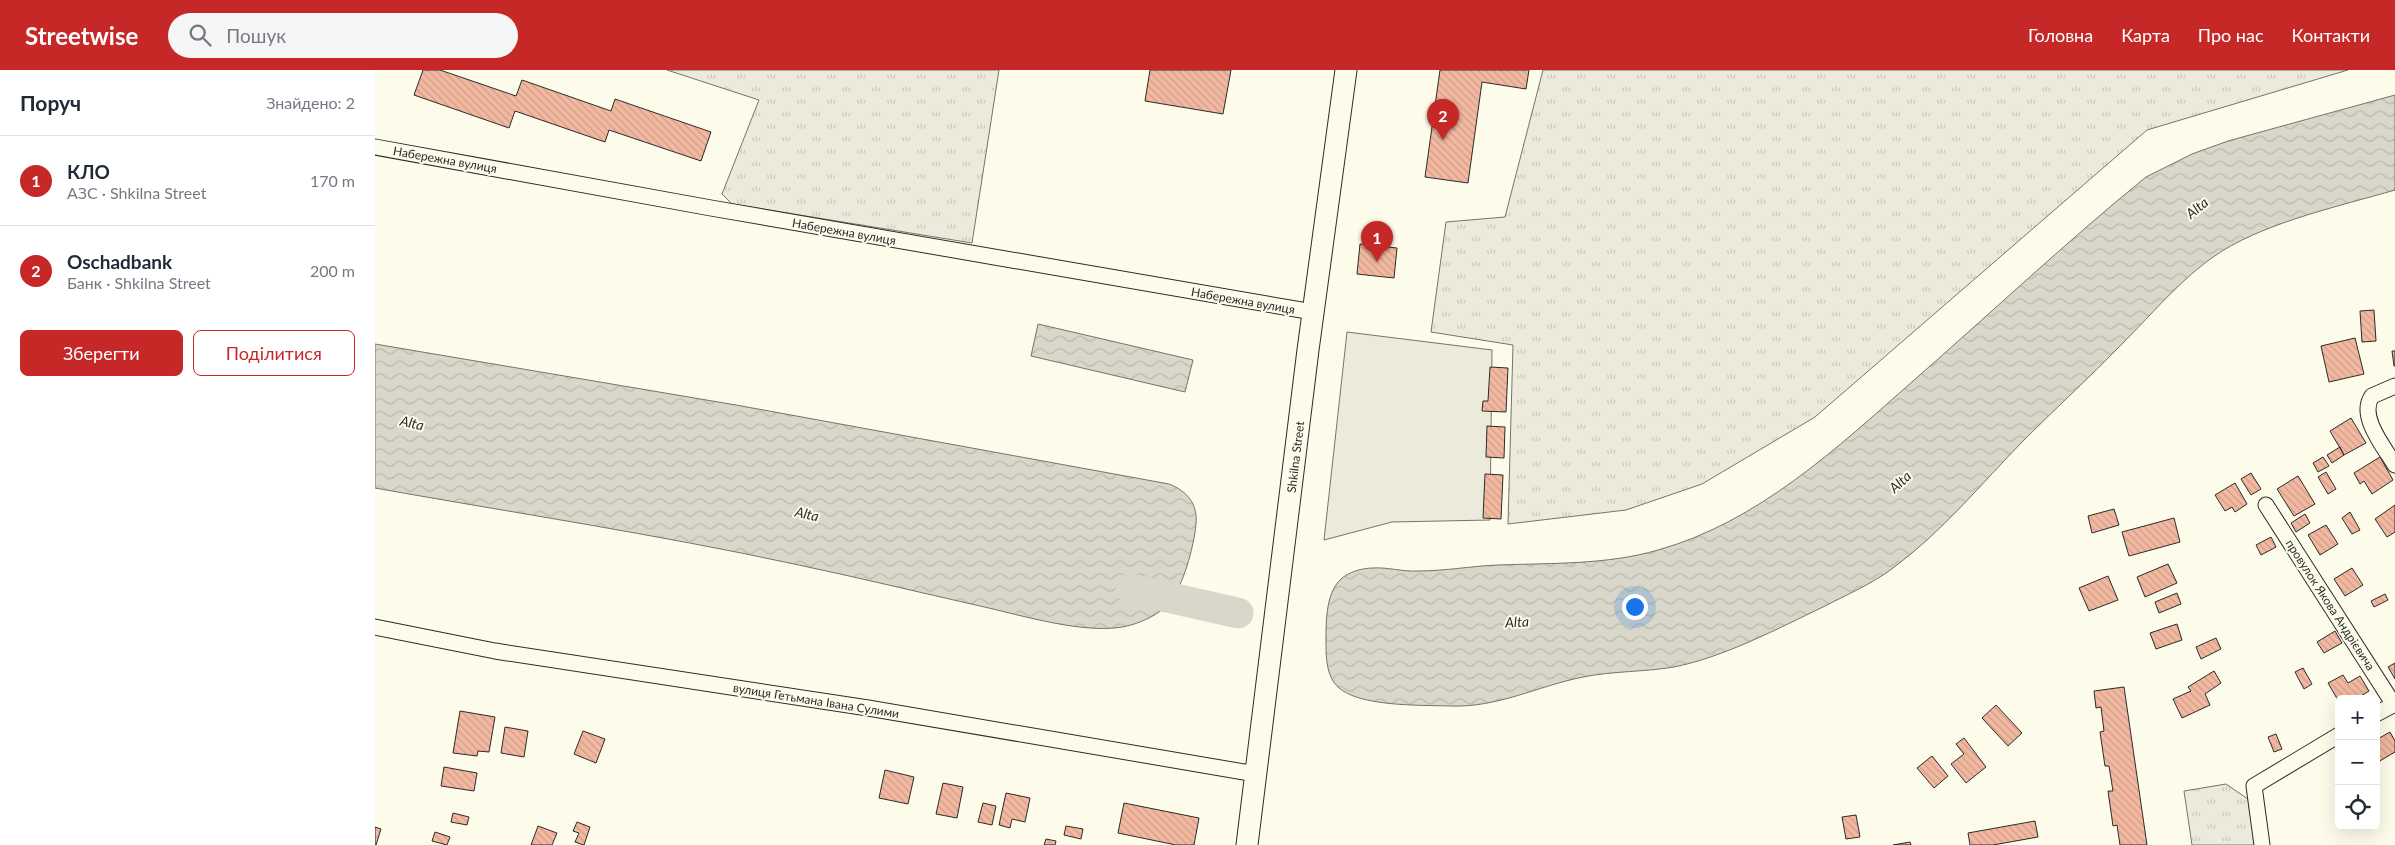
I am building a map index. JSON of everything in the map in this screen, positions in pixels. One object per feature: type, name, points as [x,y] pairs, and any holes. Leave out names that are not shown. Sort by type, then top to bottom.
[{"type":"main road","name":"Shkilna Street","points":[[1247,845],[1313,312],[1346,70]]},
{"type":"street","name":"Набережна вулиця","points":[[375,147],[711,208],[1313,312]]},
{"type":"street","points":[[2395,386],[2372,396],[2368,408],[2373,427],[2395,465]]},
{"type":"street","name":"провулок Якова Андрієвича","points":[[2266,505],[2395,704]]},
{"type":"street","name":"вулиця Гетьмана Івана Сулими","points":[[375,626],[495,651],[868,708],[1256,774]]},
{"type":"street","points":[[2380,712],[2395,704]]},
{"type":"street","points":[[2262,845],[2254,786],[2335,737]]},
{"type":"green space","points":[[667,70],[999,70],[972,243],[732,204],[722,194],[759,100]]},
{"type":"green space","points":[[1543,70],[2348,70],[2147,130],[1815,417],[1702,484],[1626,510],[1508,524],[1513,345],[1431,332],[1446,222],[1505,217]]},
{"type":"green space","points":[[2226,784],[2248,799],[2255,845],[2192,845],[2184,791]]},
{"type":"shaded area","points":[[1347,332],[1492,350],[1490,520],[1392,522],[1324,540]]},
{"type":"water","points":[[2395,95],[2395,190],[2329,208],[2262,231],[2241,240],[2208,261],[2170,294],[2024,440],[1945,523],[1911,554],[1885,574],[1868,584],[1750,642],[1693,662],[1663,669],[1583,677],[1484,704],[1450,706],[1375,702],[1348,694],[1338,687],[1331,678],[1326,656],[1327,610],[1336,585],[1348,574],[1369,568],[1428,571],[1599,561],[1639,555],[1695,537],[1763,502],[1825,457],[2146,177],[2192,154],[2228,141]]},
{"type":"water","points":[[1038,324],[1193,360],[1185,392],[1031,356]]},
{"type":"water","points":[[375,344],[736,405],[1169,484],[1186,494],[1193,504],[1196,524],[1193,544],[1178,588],[1168,604],[1160,611],[1131,625],[1115,628],[1076,627],[742,553],[375,488]]},
{"type":"building","points":[[423,70],[440,70],[516,96],[522,80],[611,111],[615,99],[711,132],[701,161],[609,130],[605,142],[515,111],[509,128],[414,95]]},
{"type":"building","points":[[1150,70],[1231,70],[1223,114],[1145,101]]},
{"type":"building","points":[[1440,70],[1529,70],[1526,89],[1482,82],[1468,183],[1425,177]]},
{"type":"building","points":[[1360,244],[1397,248],[1394,278],[1357,274]]},
{"type":"building","points":[[2374,310],[2376,341],[2362,342],[2360,311]]},
{"type":"building","points":[[2355,338],[2364,374],[2329,382],[2321,346]]},
{"type":"building","points":[[2392,351],[2395,351],[2395,366],[2394,366]]},
{"type":"building","points":[[1490,367],[1508,368],[1506,412],[1482,411],[1483,401],[1488,401]]},
{"type":"building","points":[[2351,418],[2366,443],[2344,455],[2330,431]]},
{"type":"building","points":[[1487,426],[1505,427],[1504,458],[1486,457]]},
{"type":"building","points":[[2340,447],[2344,455],[2332,463],[2327,455]]},
{"type":"building","points":[[2323,457],[2329,466],[2318,472],[2313,463]]},
{"type":"building","points":[[2380,457],[2393,480],[2372,494],[2364,481],[2360,484],[2354,473]]},
{"type":"building","points":[[2326,472],[2336,489],[2328,494],[2318,477]]},
{"type":"building","points":[[2251,473],[2261,489],[2251,495],[2241,479]]},
{"type":"building","points":[[1485,474],[1503,475],[1501,519],[1483,518]]},
{"type":"building","points":[[2298,476],[2315,504],[2294,516],[2277,489]]},
{"type":"building","points":[[2235,483],[2247,504],[2235,512],[2232,507],[2225,511],[2215,495]]},
{"type":"building","points":[[2395,505],[2395,532],[2387,537],[2375,519]]},
{"type":"building","points":[[2114,509],[2119,525],[2092,533],[2088,516]]},
{"type":"building","points":[[2350,512],[2360,530],[2352,534],[2342,518]]},
{"type":"building","points":[[2305,514],[2310,523],[2296,532],[2291,523]]},
{"type":"building","points":[[2174,518],[2180,542],[2129,556],[2122,532]]},
{"type":"building","points":[[2326,525],[2338,544],[2320,555],[2308,535]]},
{"type":"building","points":[[2271,537],[2276,547],[2261,555],[2256,545]]},
{"type":"building","points":[[2168,564],[2177,583],[2145,597],[2137,577]]},
{"type":"building","points":[[2352,568],[2363,585],[2345,596],[2334,579]]},
{"type":"building","points":[[2108,576],[2118,600],[2089,611],[2079,588]]},
{"type":"building","points":[[2177,593],[2181,604],[2159,613],[2155,602]]},
{"type":"building","points":[[2385,594],[2388,600],[2374,607],[2371,601]]},
{"type":"building","points":[[2177,624],[2182,640],[2156,649],[2150,633]]},
{"type":"building","points":[[2335,631],[2342,643],[2324,653],[2317,642]]},
{"type":"building","points":[[2216,638],[2221,649],[2201,659],[2196,647]]},
{"type":"building","points":[[2395,663],[2395,679],[2388,667]]},
{"type":"building","points":[[2303,668],[2312,684],[2304,689],[2295,672]]},
{"type":"building","points":[[2214,671],[2221,683],[2205,694],[2210,705],[2182,718],[2173,699],[2191,691],[2188,687]]},
{"type":"building","points":[[2343,675],[2348,683],[2360,676],[2369,691],[2362,695],[2335,695],[2328,683]]},
{"type":"building","points":[[2124,687],[2147,845],[2120,845],[2117,825],[2113,826],[2108,791],[2113,791],[2109,766],[2105,766],[2100,732],[2104,731],[2101,707],[2096,708],[2094,691]]},
{"type":"building","points":[[1996,705],[2022,733],[2008,746],[1982,718]]},
{"type":"building","points":[[460,711],[495,717],[489,752],[478,751],[477,756],[453,753]]},
{"type":"building","points":[[505,727],[528,731],[524,757],[501,753]]},
{"type":"building","points":[[583,731],[605,739],[596,763],[574,754]]},
{"type":"building","points":[[2390,732],[2395,741],[2395,752],[2380,761],[2380,740],[2380,738]]},
{"type":"building","points":[[2276,734],[2282,749],[2274,752],[2268,737]]},
{"type":"building","points":[[1964,738],[1986,767],[1966,783],[1951,764],[1964,754],[1956,744]]},
{"type":"building","points":[[1932,756],[1948,776],[1934,788],[1917,768]]},
{"type":"building","points":[[444,767],[477,773],[474,791],[441,786]]},
{"type":"building","points":[[885,770],[914,777],[908,804],[879,798]]},
{"type":"building","points":[[943,783],[963,787],[957,818],[936,814]]},
{"type":"building","points":[[1006,793],[1030,798],[1025,822],[1012,819],[1010,828],[999,825]]},
{"type":"building","points":[[983,803],[996,806],[992,825],[978,822]]},
{"type":"building","points":[[1124,803],[1199,818],[1194,845],[1176,845],[1118,833]]},
{"type":"building","points":[[453,813],[469,817],[467,825],[451,822]]},
{"type":"building","points":[[1856,815],[1860,837],[1846,839],[1842,817]]},
{"type":"building","points":[[2035,821],[2038,837],[1993,845],[1970,845],[1968,833]]},
{"type":"building","points":[[577,822],[590,827],[584,845],[575,842],[579,833],[573,831]]},
{"type":"building","points":[[538,826],[557,833],[552,845],[531,845]]},
{"type":"building","points":[[1066,826],[1083,829],[1081,839],[1064,835]]},
{"type":"building","points":[[375,827],[381,829],[376,845],[375,845]]},
{"type":"building","points":[[435,832],[450,837],[447,845],[432,841]]},
{"type":"building","points":[[1046,839],[1056,841],[1055,845],[1044,845]]},
{"type":"building","points":[[1910,842],[1911,845],[1893,845]]},
{"type":"waterway","name":"Alta","points":[[1131,589],[1238,613]]},
{"type":"place","name":"Oschadbank","points":[[1443,140]]},
{"type":"place","name":"КЛО","points":[[1377,262]]}]
